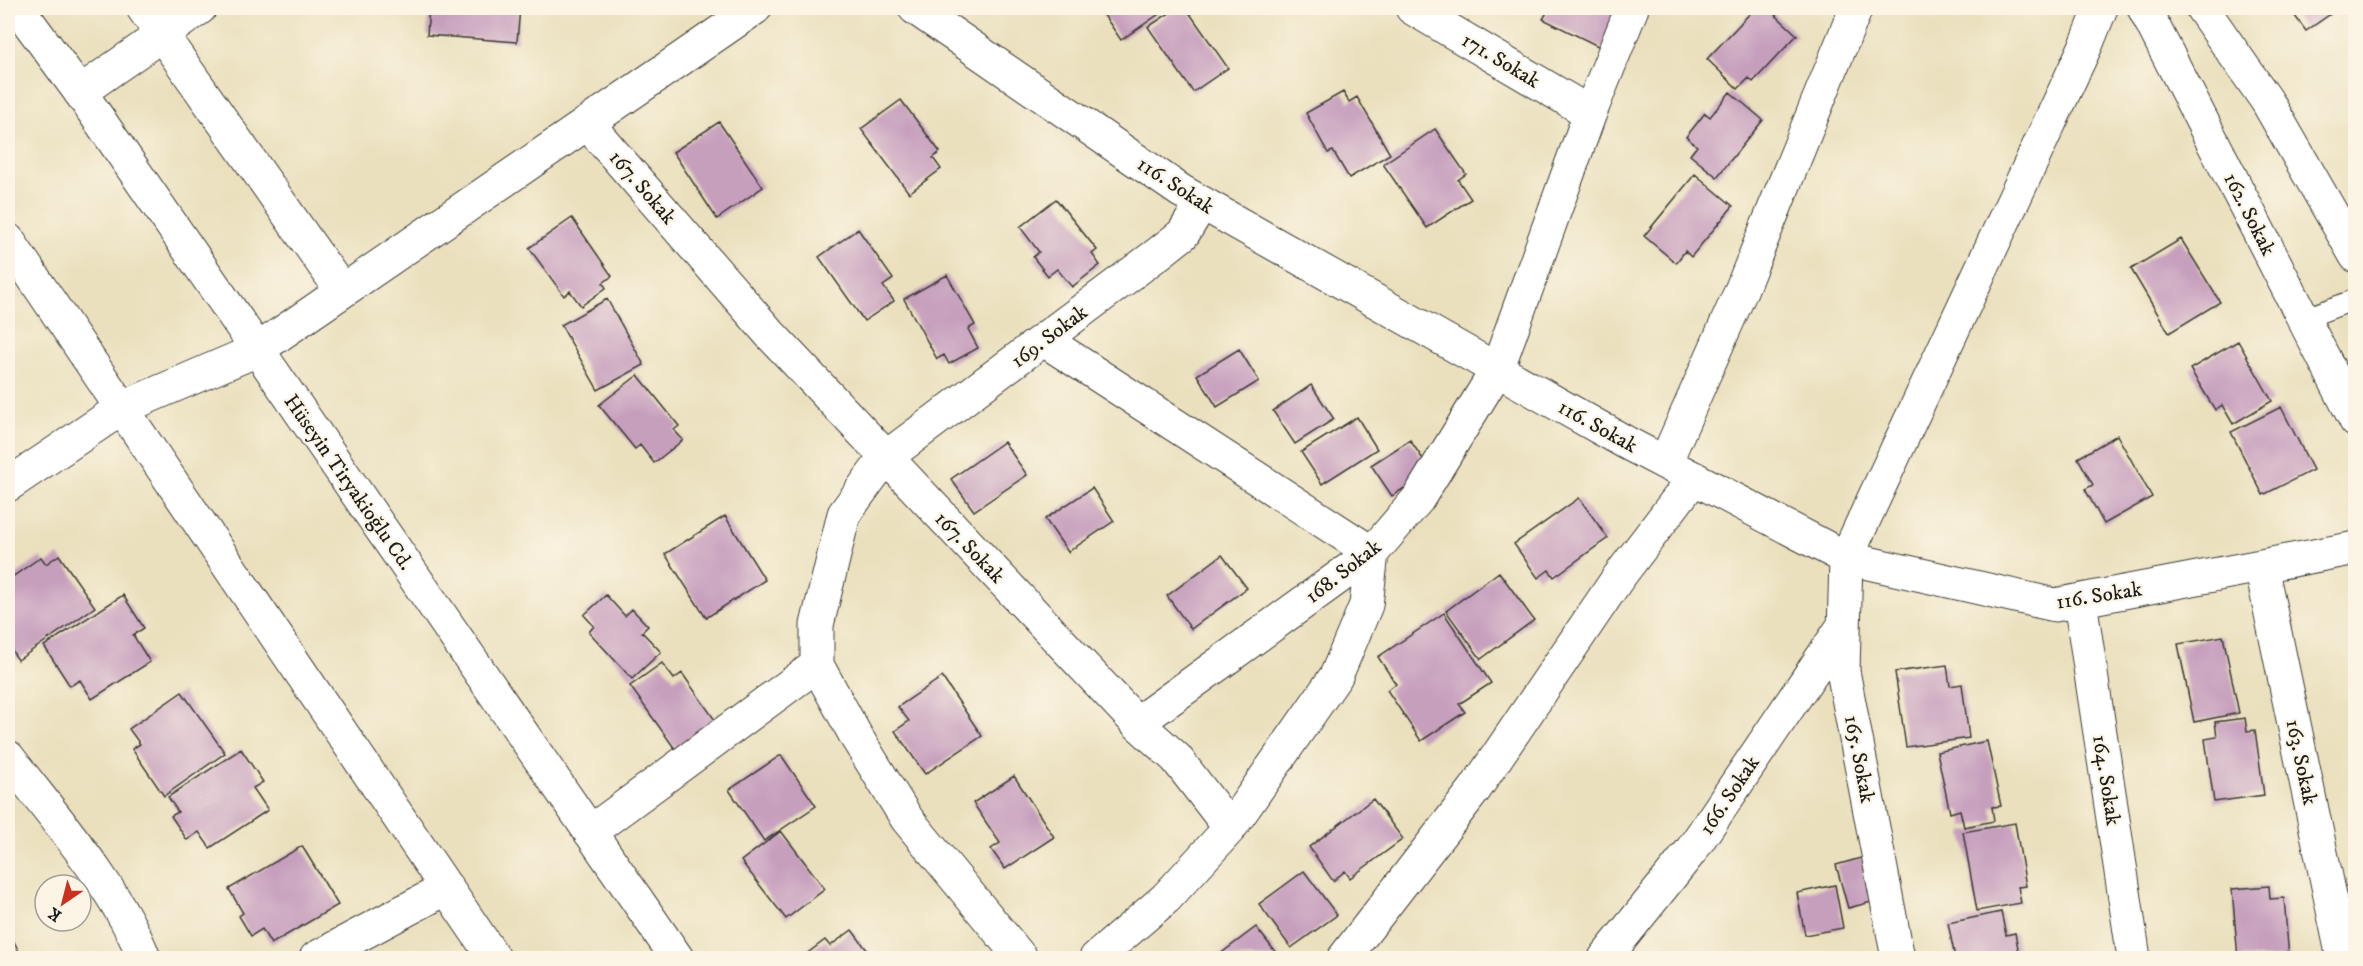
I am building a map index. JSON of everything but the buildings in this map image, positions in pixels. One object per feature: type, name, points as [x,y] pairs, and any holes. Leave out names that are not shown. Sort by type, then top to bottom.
[{"type":"street","name":"Hüseyin Tiryakioğlu Cd.","points":[[18,8],[80,92],[677,958]]},
{"type":"street","points":[[80,92],[152,20],[200,8]]},
{"type":"street","points":[[8,484],[122,408],[257,350],[756,8]]},
{"type":"street","name":"116. Sokak","points":[[915,8],[1202,203],[1665,463],[1845,558],[2055,605],[2355,548]]},
{"type":"street","name":"171. Sokak","points":[[1412,8],[1590,113]]},
{"type":"street","name":"168. Sokak","points":[[1137,723],[1372,553],[1418,499],[1497,370],[1590,113],[1632,8]]},
{"type":"street","points":[[1665,463],[1740,293],[1856,8]]},
{"type":"street","points":[[1845,558],[2101,8]]},
{"type":"street","name":"162. Sokak","points":[[2144,8],[2355,421]]},
{"type":"street","points":[[2202,8],[2268,101],[2355,256]]},
{"type":"street","points":[[152,20],[342,291]]},
{"type":"street","name":"167. Sokak","points":[[587,123],[770,334],[885,458],[1137,723],[1176,758],[1230,828]]},
{"type":"street","name":"169. Sokak","points":[[817,665],[817,625],[844,514],[885,458],[1183,234],[1202,203]]},
{"type":"street","points":[[8,240],[494,958]]},
{"type":"street","points":[[1044,340],[1372,553],[1366,605],[1336,676],[1230,828],[1166,897],[1096,958]]},
{"type":"street","points":[[1344,958],[1475,789],[1618,578],[1694,478]]},
{"type":"street","name":"165. Sokak","points":[[1845,558],[1843,671],[1898,958]]},
{"type":"street","name":"163. Sokak","points":[[2261,566],[2343,958]]},
{"type":"street","name":"164. Sokak","points":[[2080,601],[2134,958]]},
{"type":"street","name":"166. Sokak","points":[[1605,958],[1691,851],[1844,625]]},
{"type":"street","points":[[590,832],[817,665],[857,738],[907,819],[1021,958]]},
{"type":"street","points":[[8,757],[102,882],[137,940],[144,958]]},
{"type":"street","points":[[316,958],[447,888]]},
{"type":"lane","points":[[2303,319],[2355,299]]}]
